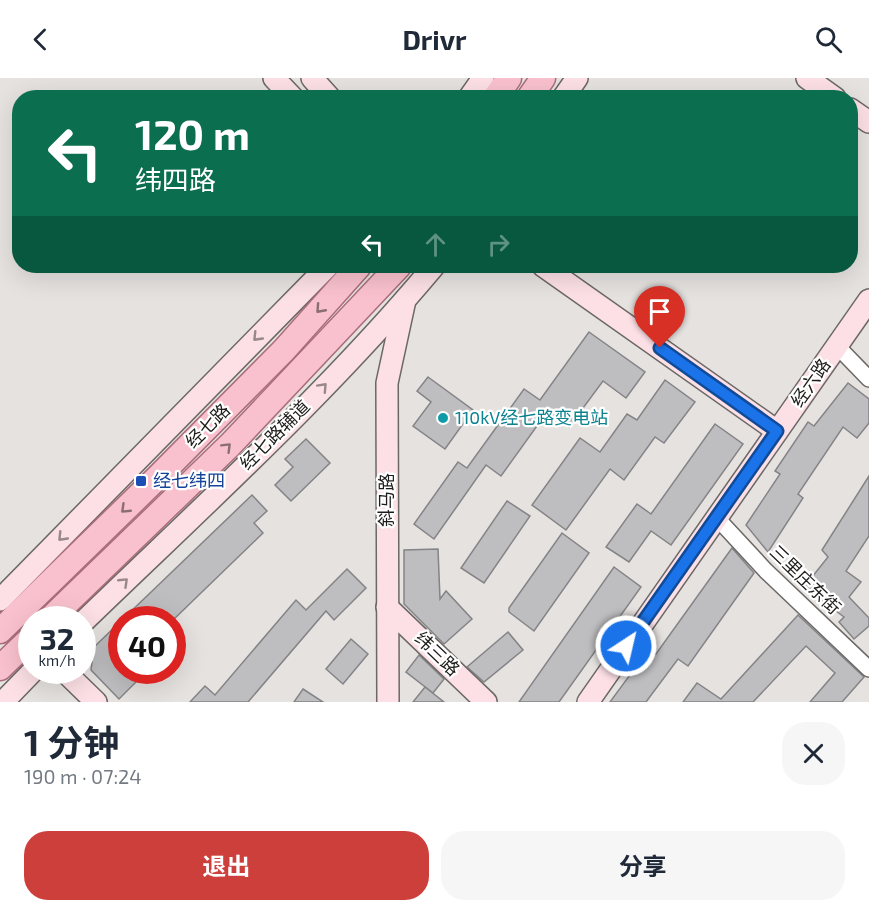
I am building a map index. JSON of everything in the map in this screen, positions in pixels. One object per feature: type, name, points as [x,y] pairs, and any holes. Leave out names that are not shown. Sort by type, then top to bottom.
[{"type":"main road","name":"经七路","points":[[0,631],[284,350],[353,273]]},
{"type":"main road","name":"经七路","points":[[64,606],[230,445],[392,273]]},
{"type":"main road","points":[[0,668],[18,651]]},
{"type":"street","points":[[274,78],[285,90]]},
{"type":"street","points":[[312,78],[323,90]]},
{"type":"street","points":[[807,78],[824,90]]},
{"type":"street","points":[[0,600],[321,273]]},
{"type":"street","name":"经七路辅道","points":[[96,609],[301,411],[428,273]]},
{"type":"street","points":[[553,273],[777,431]]},
{"type":"street","name":"斜马路","points":[[388,702],[387,382],[405,300]]},
{"type":"street","name":"经六路","points":[[588,702],[869,300]]},
{"type":"street","points":[[837,346],[869,379]]},
{"type":"street","name":"三里庄东街","points":[[716,517],[766,571],[869,669]]},
{"type":"street","name":"纬三路","points":[[387,607],[486,702]]},
{"type":"street","points":[[3,702],[20,684]]},
{"type":"street","points":[[77,684],[96,702]]},
{"type":"building","points":[[589,332],[645,372],[626,398],[603,381],[569,427],[547,412],[501,476],[486,465],[434,539],[414,524],[458,462],[467,468],[524,389],[540,400]]},
{"type":"building","name":"110kV经七路变电站","points":[[428,377],[473,410],[445,449],[413,426],[431,402],[417,391]]},
{"type":"building","points":[[665,380],[695,402],[664,443],[655,437],[624,480],[610,469],[566,530],[532,505],[580,438],[600,452],[627,414],[637,420]]},
{"type":"building","points":[[848,383],[869,399],[869,423],[857,438],[843,427],[798,494],[803,498],[768,552],[746,525],[780,474],[775,471],[808,422],[814,426]]},
{"type":"building","points":[[715,424],[743,444],[671,545],[651,531],[629,562],[606,547],[637,504],[651,514]]},
{"type":"building","points":[[306,439],[330,463],[291,501],[275,485],[293,467],[285,459]]},
{"type":"building","points":[[869,476],[869,536],[846,571],[861,582],[849,597],[869,618],[869,626],[854,639],[839,622],[844,617],[804,587],[828,557],[822,550]]},
{"type":"building","points":[[252,495],[267,511],[254,523],[263,533],[186,607],[137,606]]},
{"type":"building","points":[[507,501],[530,516],[484,583],[461,568]]},
{"type":"building","points":[[562,533],[589,553],[534,631],[509,612],[509,608]]},
{"type":"building","points":[[732,548],[754,573],[688,666],[678,659],[646,702],[610,702],[649,649],[656,654]]},
{"type":"building","points":[[438,549],[440,599],[446,591],[472,619],[444,644],[404,604],[404,550]]},
{"type":"building","points":[[614,567],[641,587],[559,702],[519,702]]},
{"type":"building","points":[[347,569],[366,588],[334,620],[326,611],[248,702],[190,702],[205,686],[215,695],[296,600],[306,610]]},
{"type":"building","points":[[798,615],[864,677],[842,702],[810,702],[835,673],[806,646],[753,702],[683,702],[697,683],[721,699]]},
{"type":"building","points":[[508,632],[523,650],[484,682],[467,667]]},
{"type":"building","points":[[108,634],[108,684],[134,684],[119,699],[96,675],[96,645]]},
{"type":"building","points":[[351,639],[368,654],[343,684],[326,669]]},
{"type":"building","points":[[419,655],[444,679],[433,693],[406,672]]},
{"type":"building","points":[[425,687],[444,702],[413,702]]},
{"type":"building","points":[[303,689],[323,702],[294,702]]},
{"type":"place","name":"110kV经七路变电站","points":[[443,418]]},
{"type":"place","name":"经七纬四","points":[[141,481]]},
{"type":"route","points":[[626,646],[777,431],[660,348]]}]
